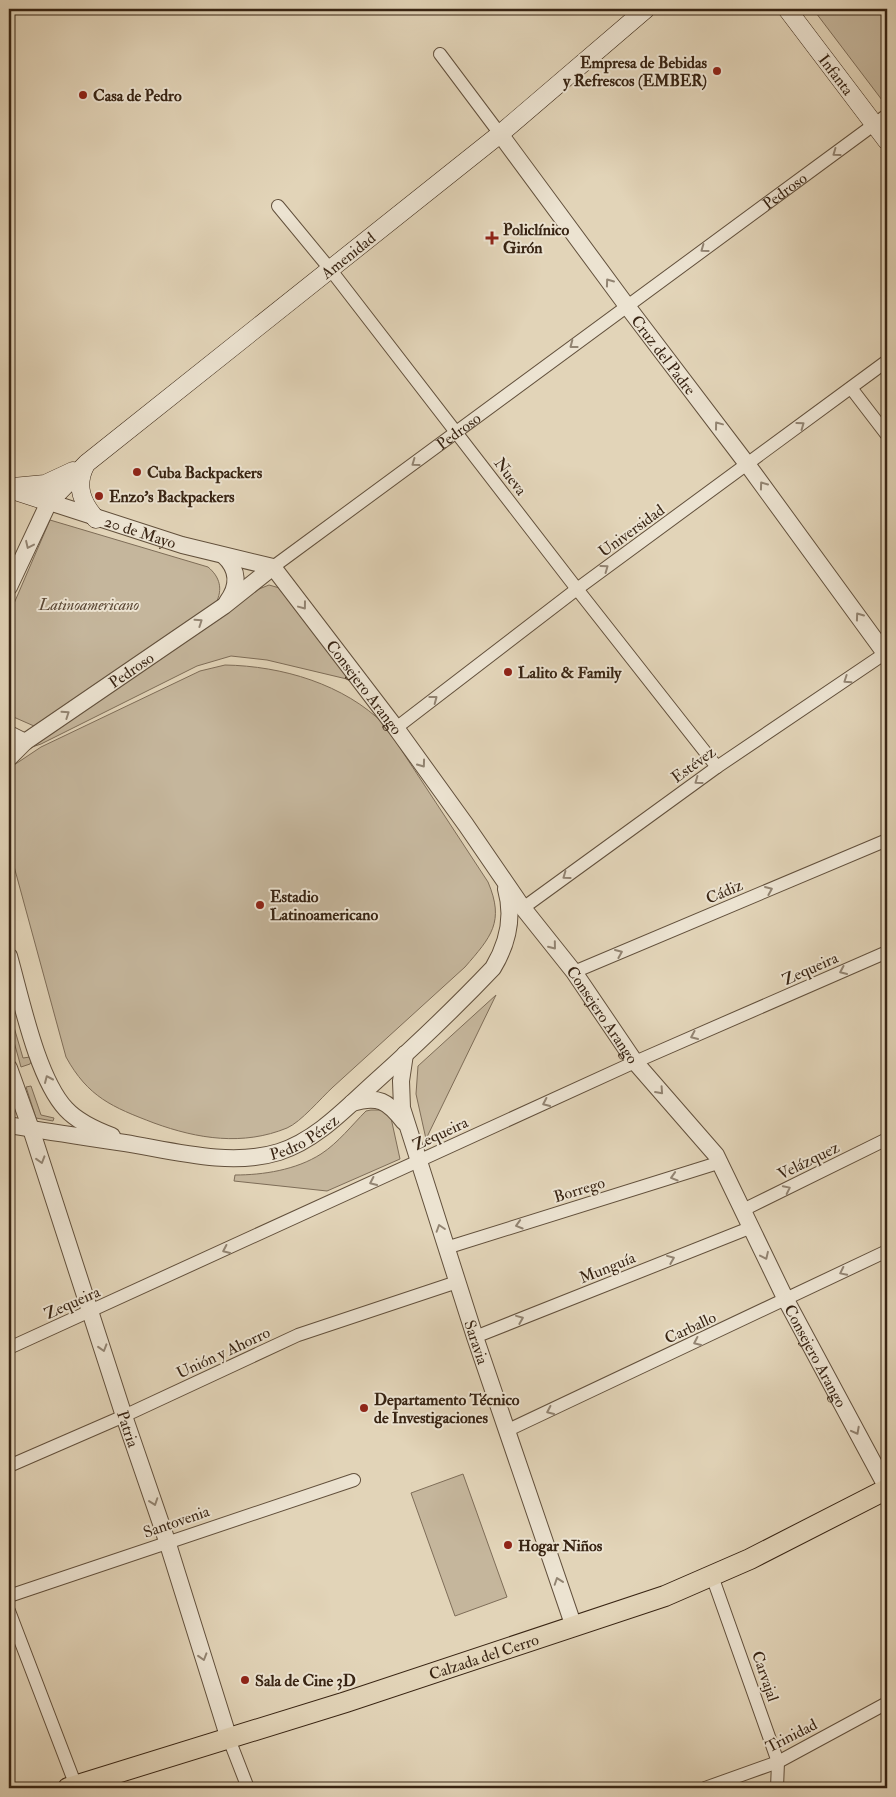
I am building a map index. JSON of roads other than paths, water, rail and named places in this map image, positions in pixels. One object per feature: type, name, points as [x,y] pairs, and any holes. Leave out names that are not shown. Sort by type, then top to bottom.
[{"type":"main road","name":"Amenidad","points":[[49,502],[87,463],[500,134],[646,9]]},
{"type":"main road","name":"Infanta","points":[[787,9],[881,120],[887,141]]},
{"type":"main road","points":[[9,488],[46,484],[87,463]]},
{"type":"main road","points":[[87,463],[81,476],[80,490],[86,506],[96,518]]},
{"type":"main road","name":"20 de Mayo","points":[[9,488],[49,502]]},
{"type":"main road","name":"Calzada del Cerro","points":[[72,1787],[346,1702],[665,1596],[789,1540],[887,1489]]},
{"type":"street","name":"Cruz del Padre","points":[[440,54],[626,306],[748,464],[887,654]]},
{"type":"street","name":"Pedroso","points":[[25,742],[224,606],[626,306],[881,120]]},
{"type":"street","name":"Nueva","points":[[278,206],[330,269],[577,590],[717,766]]},
{"type":"street","name":"Universidad","points":[[396,728],[577,590],[887,361]]},
{"type":"street","points":[[851,388],[887,435]]},
{"type":"street","points":[[9,587],[49,502]]},
{"type":"street","name":"20 de Mayo","points":[[49,502],[224,556],[274,567]]},
{"type":"street","points":[[224,556],[233,567],[236,578],[235,590],[224,606]]},
{"type":"street","name":"Consejero Arango","points":[[274,567],[396,728],[523,908],[574,972],[635,1062],[710,1146],[720,1162],[786,1300],[887,1489]]},
{"type":"street","name":"Estévez","points":[[523,908],[717,766],[887,654]]},
{"type":"street","points":[[9,734],[25,742],[9,758]]},
{"type":"street","name":"Cádiz","points":[[574,972],[887,840]]},
{"type":"street","name":"Pedro Pérez","points":[[9,1125],[224,1157],[264,1155],[292,1147],[306,1140],[352,1103],[493,968],[501,954],[510,924],[509,900],[504,882]]},
{"type":"street","name":"Pedro Pérez","points":[[510,924],[523,908]]},
{"type":"street","name":"Zequeira","points":[[9,1348],[635,1062],[887,952]]},
{"type":"street","points":[[9,956],[40,1062],[59,1101],[68,1125],[65,1129],[56,1132]]},
{"type":"street","name":"Saravia","points":[[405,1054],[400,1094],[407,1126],[506,1431],[574,1627]]},
{"type":"street","name":"Patria","points":[[9,1072],[31,1129],[92,1311],[124,1416],[167,1541],[229,1738],[248,1788]]},
{"type":"street","points":[[352,1103],[364,1099],[377,1099],[384,1102],[397,1113],[407,1126]]},
{"type":"street","points":[[59,1101],[73,1116],[88,1125],[140,1146]]},
{"type":"street","name":"Velázquez","points":[[743,1210],[887,1139]]},
{"type":"street","name":"Borrego","points":[[446,1248],[720,1162]]},
{"type":"street","name":"Munguía","points":[[475,1337],[752,1227]]},
{"type":"street","name":"Carballo","points":[[506,1431],[786,1300],[887,1250]]},
{"type":"street","name":"Unión y Ahorro","points":[[9,1466],[124,1416],[298,1336],[457,1282]]},
{"type":"street","name":"Santovenia","points":[[9,1596],[167,1541],[354,1480]]},
{"type":"street","name":"Carvajal","points":[[712,1576],[778,1762],[777,1788]]},
{"type":"street","points":[[9,1611],[72,1787]]},
{"type":"street","name":"Trinidad","points":[[706,1788],[778,1762],[887,1703]]},
{"type":"place","name":"Empresa de Bebidas y Refrescos (EMBER)","points":[[717,71]]},
{"type":"place","name":"Casa de Pedro","points":[[83,95]]},
{"type":"place","name":"Policlínico Girón","points":[[492,238]]},
{"type":"place","name":"Cuba Backpackers","points":[[137,472]]},
{"type":"place","name":"Enzo's Backpackers","points":[[99,496]]},
{"type":"place","name":"Lalito & Family","points":[[508,672]]},
{"type":"place","name":"Estadio Latinoamericano","points":[[260,905]]},
{"type":"place","name":"Departamento Técnico de Investigaciones","points":[[364,1408]]},
{"type":"place","name":"Hogar Niños","points":[[508,1545]]},
{"type":"place","name":"Sala de Cine 3D","points":[[245,1680]]},
{"type":"park label","name":"Latinoamericano","points":[[89,604]]}]
